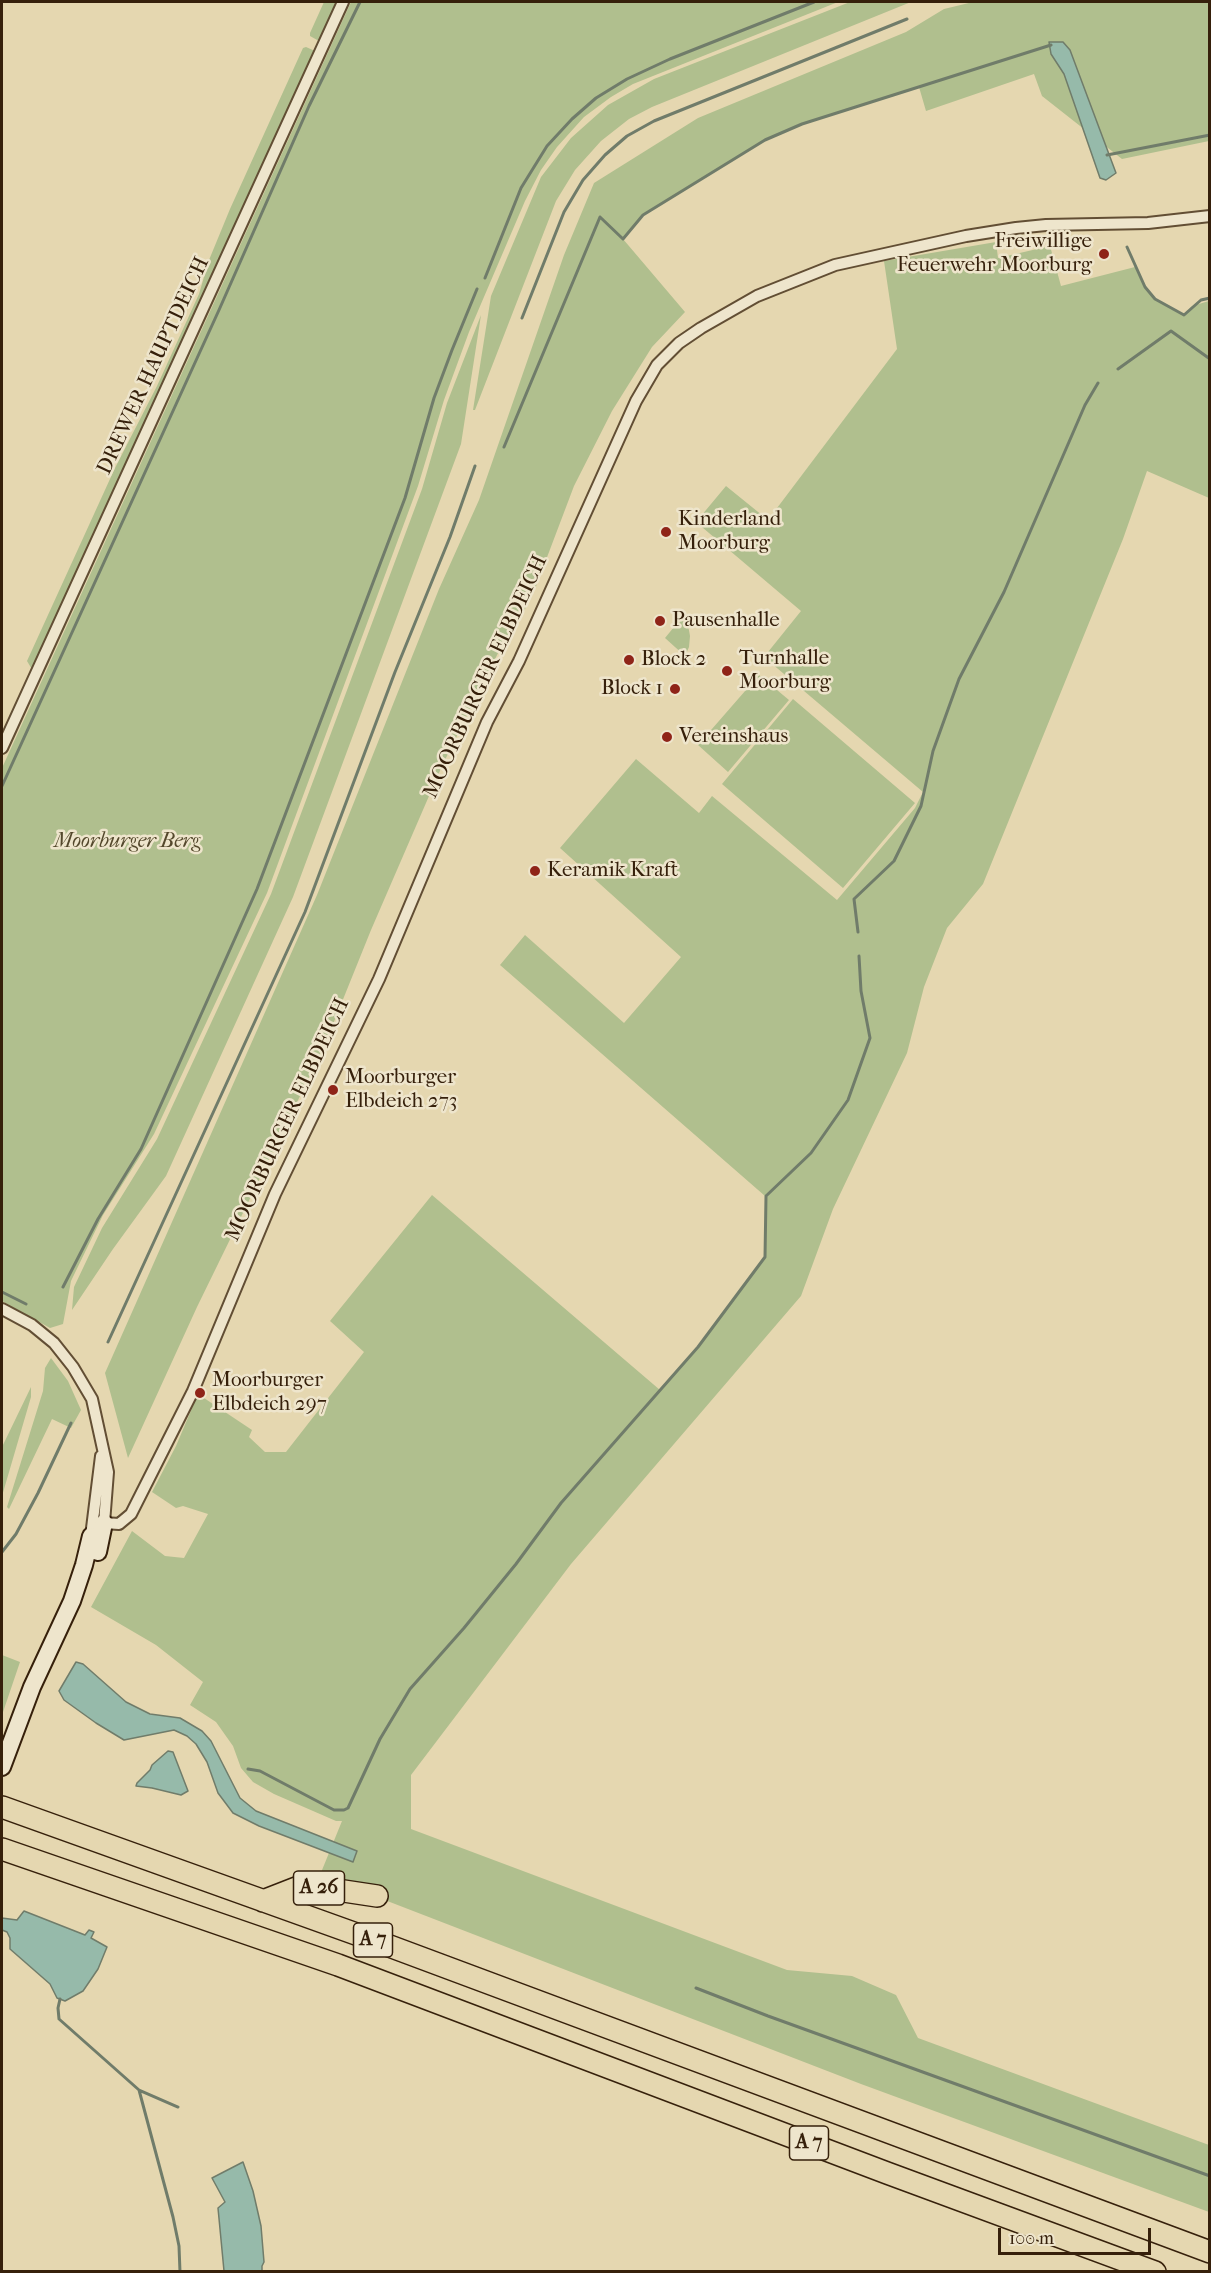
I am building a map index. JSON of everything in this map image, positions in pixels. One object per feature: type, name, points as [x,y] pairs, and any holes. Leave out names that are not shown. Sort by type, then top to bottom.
[{"type":"highway","name":"A 7","points":[[2,1807],[263,1901],[1209,2252]]},
{"type":"highway","name":"A 7","points":[[2,1849],[338,1965],[887,2173],[1155,2271]]},
{"type":"highway","name":"A 26","points":[[263,1901],[304,1885],[377,1896]]},
{"type":"street","name":"DREWER HAUPTDEICH","points":[[2,748],[343,2]]},
{"type":"street","name":"MOORBURGER ELBDEICH","points":[[104,1523],[119,1524],[131,1514],[193,1391],[275,1194],[379,979],[487,722],[524,651],[636,401],[657,364],[693,333],[757,296],[835,265],[1000,230],[1046,225],[1148,223],[1209,216]]},
{"type":"street","points":[[2,1309],[44,1334],[68,1359],[92,1399],[109,1481],[104,1523]]},
{"type":"street","points":[[92,1536],[102,1449]]},
{"type":"street","name":"MOORBURGER ELBDEICH","points":[[2,1767],[32,1687],[58,1633],[79,1581],[92,1536],[104,1523]]},
{"type":"street","name":"MOORBURGER ELBDEICH","points":[[58,1633],[70,1618],[82,1596],[94,1563],[104,1523]]},
{"type":"green space","points":[[324,2],[339,2],[322,41],[319,41],[310,36],[310,33]]},
{"type":"green space","name":"Moorburger Berg","points":[[351,2],[838,2],[633,84],[584,117],[557,147],[541,170],[525,201],[469,332],[444,400],[418,486],[267,893],[154,1134],[103,1215],[71,1281],[63,1324],[50,1328],[2,1301],[2,768]]},
{"type":"green space","points":[[850,2],[911,2],[652,107],[629,119],[601,141],[575,170],[556,201],[475,410],[473,410],[491,296],[541,177],[571,138],[608,105],[654,79]]},
{"type":"green space","points":[[973,2],[1209,2],[1209,141],[1122,159],[1042,96],[1034,74],[926,111],[919,87],[802,124],[765,140],[643,215],[623,239],[685,312],[652,347],[612,411],[574,486],[535,589],[510,639],[506,637],[442,766],[371,930],[323,1049],[197,1307],[128,1458],[105,1373],[317,895],[439,589],[479,500],[564,255],[594,183],[698,118],[906,32],[944,9]]},
{"type":"green space","points":[[303,48],[315,51],[33,671],[27,661],[115,468],[157,386],[199,294],[209,260],[230,209]]},
{"type":"green space","points":[[996,242],[998,258],[1050,246],[1061,286],[1135,267],[1145,287],[1155,299],[1184,315],[1192,306],[1209,301],[1209,498],[1147,471],[1123,539],[983,884],[947,928],[924,987],[907,1053],[833,1209],[801,1296],[571,1564],[411,1775],[411,1829],[787,1970],[852,1976],[896,1995],[918,2038],[1209,2145],[1209,2212],[861,2084],[320,1875],[342,1821],[336,1821],[274,1794],[253,1782],[241,1768],[233,1746],[216,1722],[190,1705],[203,1682],[156,1645],[91,1607],[132,1531],[165,1556],[184,1558],[208,1514],[183,1506],[176,1508],[152,1492],[176,1446],[198,1394],[252,1430],[249,1437],[265,1452],[286,1452],[364,1352],[330,1321],[432,1195],[660,1390],[698,1347],[765,1257],[765,1196],[500,965],[525,935],[624,1023],[681,957],[560,848],[636,759],[699,813],[712,796],[837,900],[915,808],[923,792],[764,657],[801,611],[696,522],[726,486],[768,520],[897,349],[884,261]]},
{"type":"green space","points":[[481,315],[461,444],[293,897],[166,1176],[72,1310],[74,1287],[102,1228],[157,1139],[271,894],[422,489],[447,403]]},
{"type":"green space","points":[[683,616],[690,636],[685,656],[665,638]]},
{"type":"green space","points":[[759,675],[789,700],[728,772],[698,745]]},
{"type":"green space","points":[[793,699],[915,803],[843,888],[722,784]]},
{"type":"green space","points":[[51,1358],[68,1381],[81,1410],[71,1428],[52,1419],[9,1509],[7,1507],[43,1391],[45,1368]]},
{"type":"green space","points":[[31,1387],[31,1397],[2,1496],[2,1447]]},
{"type":"green space","points":[[2,1655],[20,1662],[2,1715]]},
{"type":"shaded area","points":[[1049,42],[1063,42],[1070,50],[1116,173],[1106,180],[1100,178],[1064,74],[1051,54]]},
{"type":"shaded area","points":[[76,1662],[83,1664],[126,1702],[150,1714],[180,1718],[202,1731],[211,1741],[240,1798],[256,1811],[357,1851],[353,1862],[259,1826],[233,1813],[218,1793],[207,1762],[196,1744],[187,1736],[174,1730],[124,1740],[64,1700],[59,1691]]},
{"type":"shaded area","points":[[168,1751],[173,1752],[188,1791],[181,1795],[136,1786],[152,1765]]},
{"type":"shaded area","points":[[24,1911],[85,1935],[89,1930],[94,1932],[91,1938],[107,1947],[98,1969],[83,1991],[65,2001],[57,1998],[50,1984],[10,1949],[10,1938],[7,1932],[2,1930],[2,1918],[17,1920]]},
{"type":"shaded area","points":[[243,2162],[261,2226],[264,2262],[262,2271],[224,2271],[218,2208],[225,2202],[212,2178]]},
{"type":"waterway","points":[[2,786],[219,310],[309,106],[360,2]]},
{"type":"waterway","points":[[485,278],[521,188],[547,146],[596,98],[627,79],[670,59],[814,2]]},
{"type":"waterway","points":[[522,318],[564,212],[583,180],[605,155],[627,136],[654,121],[907,19]]},
{"type":"waterway","points":[[504,447],[600,217],[623,239],[643,215],[765,140],[802,124],[1051,45]]},
{"type":"waterway","points":[[1107,155],[1210,135]]},
{"type":"waterway","points":[[1127,247],[1145,287],[1155,299],[1184,315],[1201,300],[1210,298]]},
{"type":"waterway","points":[[63,1287],[98,1219],[141,1149],[257,889],[405,498],[434,398],[477,289]]},
{"type":"waterway","points":[[1118,369],[1171,331],[1210,359]]},
{"type":"waterway","points":[[858,932],[854,899],[894,861],[921,806],[933,751],[959,679],[1004,592],[1085,405],[1098,383]]},
{"type":"waterway","points":[[108,1342],[305,912],[395,672],[450,537],[475,466]]},
{"type":"waterway","points":[[248,1769],[260,1771],[334,1810],[348,1808],[380,1739],[410,1689],[516,1564],[561,1503],[698,1347],[765,1257],[766,1196],[811,1153],[848,1100],[870,1038],[861,991],[859,956]]},
{"type":"waterway","points":[[2,1292],[26,1304]]},
{"type":"waterway","points":[[2,1552],[16,1534],[38,1493],[71,1423]]},
{"type":"waterway","points":[[696,1988],[1210,2176]]},
{"type":"waterway","points":[[60,1999],[59,2019],[139,2090],[173,2217],[179,2246],[180,2272]]},
{"type":"waterway","points":[[139,2090],[178,2107]]},
{"type":"place","name":"Freiwillige Feuerwehr Moorburg","points":[[1104,254]]},
{"type":"place","name":"Kinderland Moorburg","points":[[666,532]]},
{"type":"place","name":"Pausenhalle","points":[[660,621]]},
{"type":"place","name":"Block 2","points":[[629,660]]},
{"type":"place","name":"Turnhalle Moorburg","points":[[727,671]]},
{"type":"place","name":"Block 1","points":[[675,689]]},
{"type":"place","name":"Vereinshaus","points":[[667,737]]},
{"type":"place","name":"Keramik Kraft","points":[[535,871]]},
{"type":"place","name":"Moorburger Elbdeich 273","points":[[333,1090]]},
{"type":"place","name":"Moorburger Elbdeich 297","points":[[200,1393]]}]
